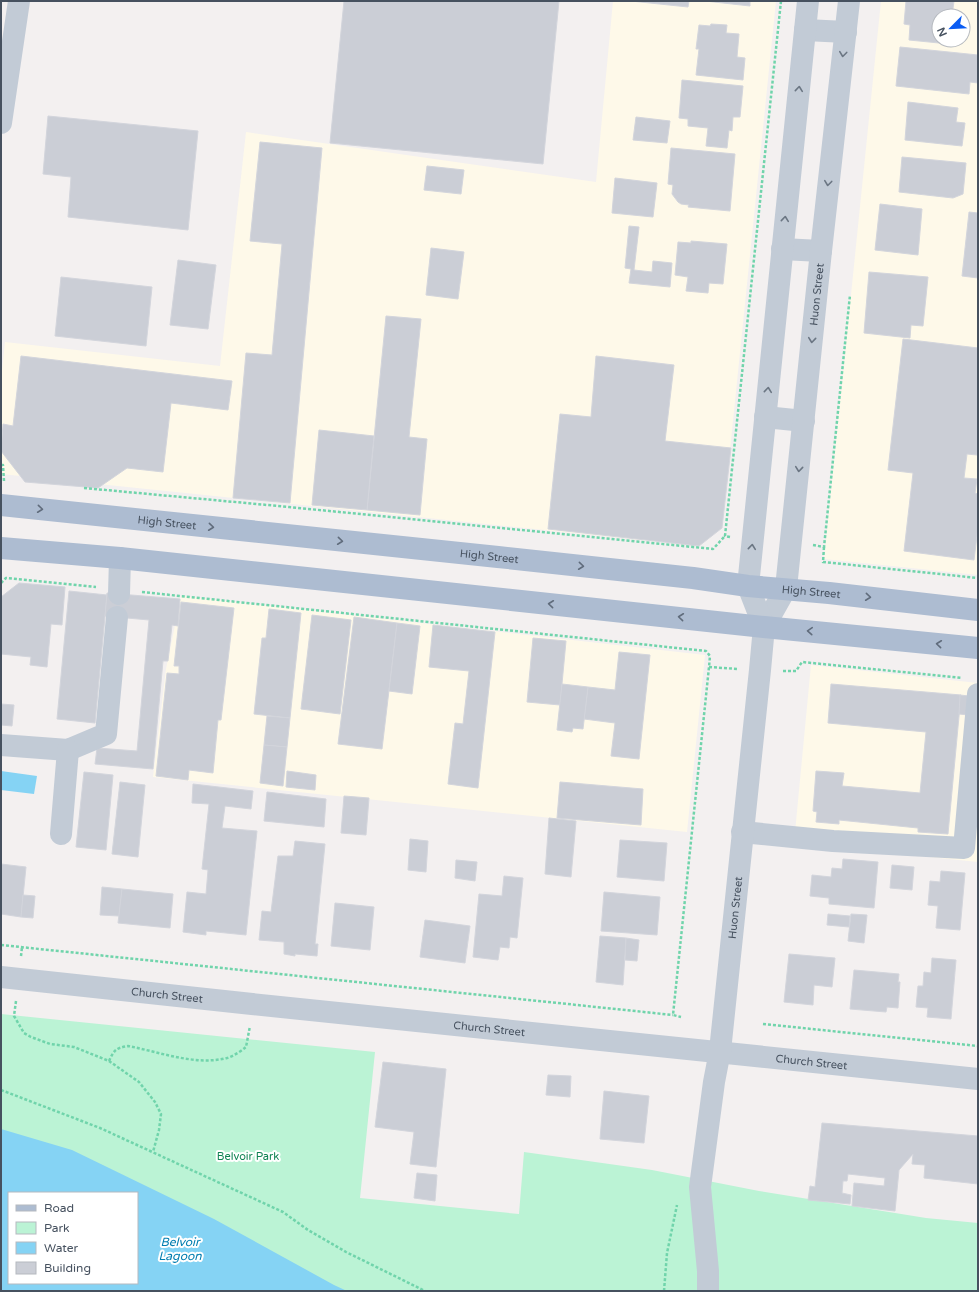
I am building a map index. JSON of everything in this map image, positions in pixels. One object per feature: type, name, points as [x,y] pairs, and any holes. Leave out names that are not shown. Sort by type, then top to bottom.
[{"type":"main road","name":"High Street","points":[[1,505],[490,556],[693,578],[748,586],[786,588],[978,610]]},
{"type":"main road","points":[[1,548],[120,558],[764,627],[978,648]]},
{"type":"street","points":[[1,123],[19,1]]},
{"type":"street","points":[[764,627],[748,586],[808,1]]},
{"type":"street","name":"Huon Street","points":[[786,588],[820,251],[849,1]]},
{"type":"street","points":[[805,30],[846,32]]},
{"type":"street","points":[[782,249],[820,251]]},
{"type":"street","points":[[765,417],[804,421]]},
{"type":"street","points":[[119,592],[120,558]]},
{"type":"street","points":[[764,627],[786,588]]},
{"type":"street","points":[[1,745],[68,750],[106,734],[116,617]]},
{"type":"street","name":"Huon Street","points":[[717,1291],[708,1281],[700,1187],[714,1082],[720,1051],[764,627]]},
{"type":"street","points":[[742,832],[833,841],[964,848],[978,694]]},
{"type":"street","points":[[61,834],[68,750]]},
{"type":"street","name":"Church Street","points":[[10,978],[978,1079]]},
{"type":"path","points":[[1,465],[3,465],[4,481],[10,482]]},
{"type":"path","points":[[78,488],[289,507],[712,549],[725,536]]},
{"type":"path","points":[[824,547],[823,562],[978,578]]},
{"type":"path","points":[[1,583],[6,578],[119,592],[706,651],[710,656],[673,1015]]},
{"type":"path","points":[[709,667],[796,671],[802,662],[963,678]]},
{"type":"path","points":[[1,945],[681,1017]]},
{"type":"path","points":[[22,947],[10,978],[14,1016],[24,1033],[50,1044],[74,1047],[109,1061],[139,1082],[155,1102],[161,1114],[159,1130],[153,1152]]},
{"type":"path","points":[[109,1061],[113,1052],[121,1047],[128,1046],[202,1061],[228,1058],[246,1047],[249,1039],[252,1004]]},
{"type":"path","points":[[763,1024],[978,1046]]},
{"type":"path","points":[[1,1090],[100,1128],[283,1212],[308,1230],[340,1248],[425,1291]]},
{"type":"path","points":[[664,1291],[667,1253],[678,1202]]},
{"type":"shaded area","points":[[613,1],[776,1],[722,528],[699,546],[1,474],[1,380],[5,342],[220,366],[246,132],[596,182]]},
{"type":"shaded area","points":[[881,1],[978,1],[978,575],[824,559]]},
{"type":"shaded area","points":[[181,596],[705,655],[687,832],[153,777],[166,669]]},
{"type":"shaded area","points":[[811,665],[978,683],[978,862],[794,843]]},
{"type":"green space","name":"Belvoir Park","points":[[1,1014],[375,1052],[360,1198],[519,1214],[524,1152],[652,1170],[759,1191],[926,1218],[978,1223],[978,1291],[1,1291]]},
{"type":"water","points":[[1,771],[37,776],[34,794],[1,790]]},
{"type":"water","name":"Belvoir Lagoon","points":[[1,1129],[72,1150],[214,1219],[347,1291],[1,1291]]},
{"type":"building","points":[[344,1],[559,1],[543,164],[330,143]]},
{"type":"building","points":[[631,1],[689,1],[688,7]]},
{"type":"building","points":[[705,1],[750,1],[750,6]]},
{"type":"building","points":[[906,1],[954,1],[953,8],[931,8],[931,42],[909,40],[910,25],[904,24]]},
{"type":"building","points":[[711,24],[727,25],[726,33],[739,34],[737,57],[745,58],[743,80],[696,75],[699,49],[696,49],[699,25],[710,26]]},
{"type":"building","points":[[900,47],[978,55],[978,83],[970,82],[969,94],[896,86]]},
{"type":"building","points":[[682,80],[743,86],[740,117],[733,117],[732,131],[729,130],[727,148],[706,146],[708,128],[688,126],[688,119],[679,118]]},
{"type":"building","points":[[908,102],[958,108],[956,122],[965,123],[962,146],[905,140]]},
{"type":"building","points":[[48,116],[198,131],[188,230],[68,217],[71,177],[43,174]]},
{"type":"building","points":[[636,117],[670,121],[667,143],[633,140]]},
{"type":"building","points":[[260,142],[322,148],[290,503],[233,498],[246,353],[272,355],[282,244],[250,241]]},
{"type":"building","points":[[671,148],[735,154],[730,211],[688,207],[689,205],[678,202],[672,194],[673,185],[668,184]]},
{"type":"building","points":[[902,157],[966,163],[963,194],[953,198],[899,192]]},
{"type":"building","points":[[427,166],[464,170],[461,194],[424,190]]},
{"type":"building","points":[[615,178],[657,183],[653,217],[612,213]]},
{"type":"building","points":[[880,204],[922,209],[918,255],[875,250]]},
{"type":"building","points":[[969,212],[978,213],[978,278],[962,276]]},
{"type":"building","points":[[629,226],[639,227],[634,270],[652,272],[653,261],[672,263],[670,287],[629,283],[631,269],[625,268]]},
{"type":"building","points":[[691,241],[727,244],[723,284],[709,283],[708,293],[686,291],[688,277],[675,275],[678,242],[691,243]]},
{"type":"building","points":[[431,248],[464,252],[458,299],[426,295]]},
{"type":"building","points":[[178,260],[216,265],[208,329],[170,325]]},
{"type":"building","points":[[869,272],[928,277],[923,326],[911,325],[910,338],[864,333]]},
{"type":"building","points":[[61,277],[152,287],[146,346],[55,336]]},
{"type":"building","points":[[386,316],[421,319],[409,437],[427,439],[420,515],[367,510]]},
{"type":"building","points":[[903,339],[978,348],[978,446],[977,455],[967,454],[964,478],[977,479],[975,493],[978,494],[978,528],[974,560],[904,551],[913,473],[888,470]]},
{"type":"building","points":[[21,356],[232,381],[228,410],[171,403],[163,472],[127,468],[98,488],[25,482],[1,451],[3,424],[13,426]]},
{"type":"building","points":[[596,356],[674,365],[665,441],[731,448],[722,528],[699,546],[548,529],[560,414],[591,417]]},
{"type":"building","points":[[319,430],[374,436],[367,510],[312,505]]},
{"type":"building","points":[[19,583],[65,587],[62,625],[51,624],[47,667],[30,665],[31,657],[1,654],[1,597]]},
{"type":"building","points":[[69,591],[107,595],[95,723],[57,719]]},
{"type":"building","points":[[107,593],[180,599],[178,626],[172,625],[168,661],[163,661],[153,769],[95,764],[97,748],[137,751],[149,620],[105,616]]},
{"type":"building","points":[[181,602],[234,608],[221,720],[218,720],[213,773],[189,770],[188,780],[156,776],[167,673],[179,674],[179,666],[174,666]]},
{"type":"building","points":[[269,609],[301,613],[290,718],[254,714],[262,638],[266,638]]},
{"type":"building","points":[[312,615],[351,620],[340,714],[301,709]]},
{"type":"building","points":[[354,617],[397,623],[382,749],[338,744]]},
{"type":"building","points":[[397,623],[420,626],[412,694],[389,691]]},
{"type":"building","points":[[433,625],[495,632],[478,788],[448,784],[455,723],[463,724],[469,671],[429,667]]},
{"type":"building","points":[[533,638],[566,641],[560,705],[527,702]]},
{"type":"building","points":[[619,652],[650,655],[639,759],[611,756],[615,723],[584,719],[588,687],[615,690]]},
{"type":"building","points":[[562,684],[588,687],[583,729],[573,728],[572,732],[557,730]]},
{"type":"building","points":[[831,684],[961,695],[948,834],[918,832],[918,828],[839,820],[839,824],[816,822],[817,812],[813,811],[816,771],[844,773],[842,786],[920,793],[926,732],[828,723]]},
{"type":"building","points":[[960,695],[978,697],[978,716],[959,714]]},
{"type":"building","points":[[1,704],[14,705],[12,726],[1,725]]},
{"type":"building","points":[[267,716],[290,718],[287,747],[264,745]]},
{"type":"building","points":[[264,745],[287,747],[283,786],[260,783]]},
{"type":"building","points":[[287,771],[316,775],[315,790],[286,787]]},
{"type":"building","points":[[84,772],[113,775],[106,850],[76,847]]},
{"type":"building","points":[[120,782],[145,785],[138,857],[112,854]]},
{"type":"building","points":[[560,782],[643,789],[641,825],[557,818]]},
{"type":"building","points":[[193,784],[253,791],[251,809],[225,806],[222,828],[257,831],[246,935],[206,931],[206,935],[183,932],[187,892],[206,894],[208,870],[202,869],[209,804],[192,803]]},
{"type":"building","points":[[267,792],[326,799],[324,827],[264,821]]},
{"type":"building","points":[[344,796],[369,798],[366,835],[341,833]]},
{"type":"building","points":[[549,818],[576,821],[571,877],[545,874]]},
{"type":"building","points":[[410,839],[428,841],[426,872],[408,870]]},
{"type":"building","points":[[620,840],[667,843],[664,881],[617,877]]},
{"type":"building","points":[[295,841],[325,844],[315,944],[318,944],[317,956],[295,954],[295,956],[284,954],[284,942],[259,940],[262,911],[271,912],[278,856],[293,856]]},
{"type":"building","points":[[843,859],[878,862],[874,908],[829,904],[829,898],[810,896],[812,875],[831,877],[832,868],[842,869]]},
{"type":"building","points":[[456,860],[477,862],[475,881],[455,878]]},
{"type":"building","points":[[1,864],[26,867],[21,917],[1,914]]},
{"type":"building","points":[[892,865],[914,867],[912,890],[890,888]]},
{"type":"building","points":[[941,871],[965,873],[960,930],[936,928],[938,906],[928,905],[930,881],[940,882]]},
{"type":"building","points":[[504,876],[523,878],[517,938],[510,937],[509,948],[500,947],[498,960],[473,957],[479,894],[502,896]]},
{"type":"building","points":[[102,887],[122,889],[119,916],[100,915]]},
{"type":"building","points":[[122,889],[173,894],[170,928],[118,923]]},
{"type":"building","points":[[604,892],[660,897],[657,935],[601,931]]},
{"type":"building","points":[[23,895],[35,896],[33,918],[21,917]]},
{"type":"building","points":[[335,903],[374,907],[370,950],[331,946]]},
{"type":"building","points":[[828,914],[850,916],[849,927],[827,925]]},
{"type":"building","points":[[851,914],[867,915],[864,943],[848,941]]},
{"type":"building","points":[[425,920],[470,926],[465,963],[420,957]]},
{"type":"building","points":[[600,936],[626,938],[623,985],[596,982]]},
{"type":"building","points":[[626,938],[639,940],[637,961],[625,960]]},
{"type":"building","points":[[789,954],[835,958],[832,987],[814,985],[813,1005],[784,1002]]},
{"type":"building","points":[[932,958],[956,960],[951,1019],[927,1017],[928,1008],[916,1007],[918,986],[923,986],[924,972],[931,973]]},
{"type":"building","points":[[854,970],[899,974],[898,982],[900,982],[898,1008],[887,1007],[886,1012],[850,1009]]},
{"type":"building","points":[[383,1062],[446,1069],[436,1167],[410,1164],[414,1132],[375,1127]]},
{"type":"building","points":[[548,1075],[571,1076],[570,1097],[546,1095]]},
{"type":"building","points":[[604,1091],[649,1096],[644,1143],[600,1139]]},
{"type":"building","points":[[822,1123],[978,1136],[978,1184],[924,1178],[925,1165],[912,1164],[913,1154],[899,1170],[895,1211],[852,1206],[854,1183],[884,1186],[885,1178],[848,1174],[847,1181],[843,1181],[842,1193],[851,1195],[850,1204],[808,1200],[810,1186],[815,1187]]},
{"type":"building","points":[[417,1173],[437,1175],[435,1201],[414,1198]]}]
